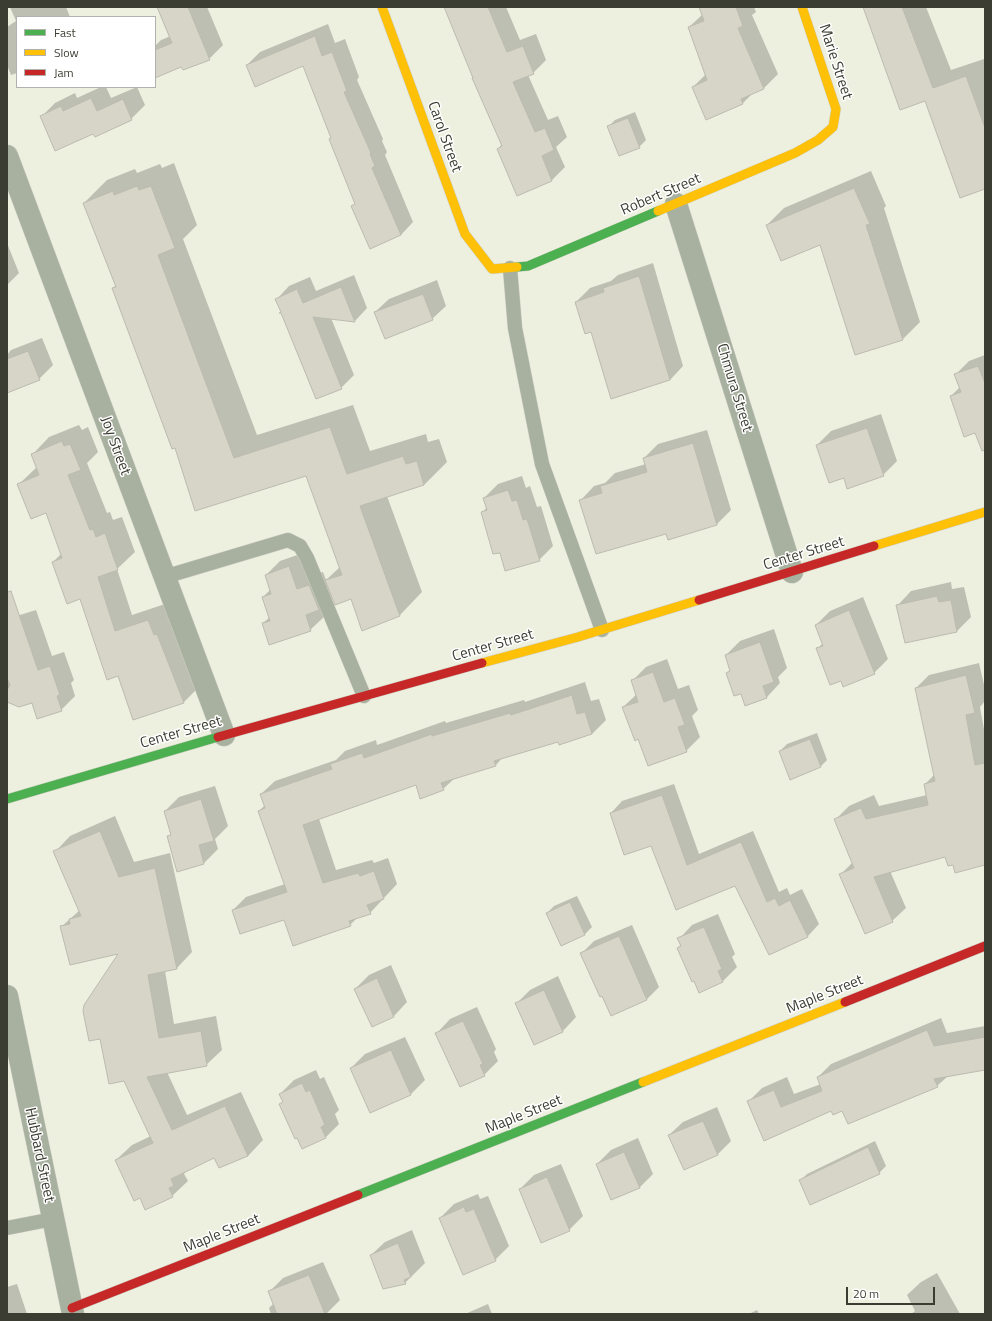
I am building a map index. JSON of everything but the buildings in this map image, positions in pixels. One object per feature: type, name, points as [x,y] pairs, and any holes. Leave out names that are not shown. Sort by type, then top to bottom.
[{"type":"street","name":"Carol Street","points":[[382,7],[465,234],[492,269]]},
{"type":"street","name":"Marie Street","points":[[802,7],[836,109],[833,127]]},
{"type":"street","name":"Robert Street","points":[[492,269],[528,266],[795,153],[818,140],[833,127]]},
{"type":"street","name":"Joy Street","points":[[7,156],[224,735]]},
{"type":"street","name":"Chmura Street","points":[[676,204],[792,572]]},
{"type":"street","name":"Center Street","points":[[7,799],[224,735],[602,630],[985,512]]},
{"type":"street","name":"Maple Street","points":[[72,1311],[985,946]]},
{"type":"street","name":"Hubbard Street","points":[[7,996],[12,1053],[53,1219],[72,1311]]},
{"type":"lane","points":[[510,268],[515,328],[542,464],[602,630]]},
{"type":"lane","points":[[164,577],[288,540],[300,546],[307,558],[364,696]]},
{"type":"lane","points":[[7,1228],[53,1219]]},
{"type":"traffic: fast","points":[[517,267],[528,266],[658,211]]},
{"type":"traffic: fast","points":[[7,799],[218,737]]},
{"type":"traffic: fast","points":[[358,1195],[643,1082]]},
{"type":"traffic: slow","points":[[382,7],[465,234],[492,269],[517,267]]},
{"type":"traffic: slow","points":[[658,211],[795,153],[818,140],[833,127],[836,109],[802,7]]},
{"type":"traffic: slow","points":[[874,546],[985,512]]},
{"type":"traffic: slow","points":[[482,663],[578,637],[699,600]]},
{"type":"traffic: slow","points":[[643,1082],[845,1002]]},
{"type":"traffic: jam","points":[[699,600],[874,546]]},
{"type":"traffic: jam","points":[[218,737],[482,663]]},
{"type":"traffic: jam","points":[[845,1002],[985,946]]},
{"type":"traffic: jam","points":[[72,1308],[358,1195]]}]
